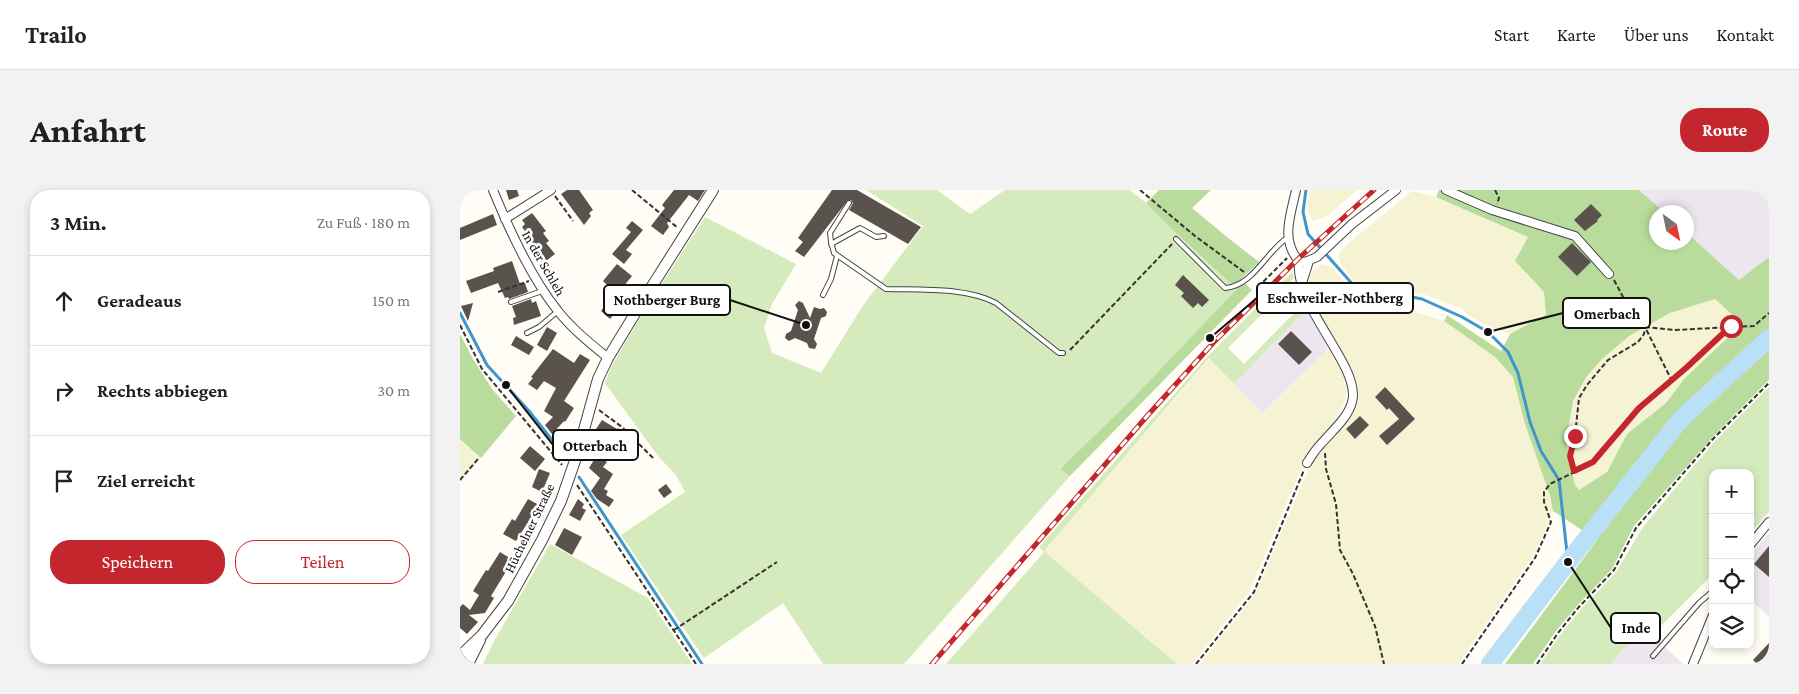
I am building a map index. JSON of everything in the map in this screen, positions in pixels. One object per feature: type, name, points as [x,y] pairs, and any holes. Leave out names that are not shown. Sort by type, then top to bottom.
[{"type":"street","name":"In der Schleh","points":[[492,190],[536,278],[558,311],[574,329],[608,358]]},
{"type":"street","points":[[505,219],[551,190]]},
{"type":"street","name":"Hüchelner Straße","points":[[460,656],[482,635],[508,601],[542,540],[561,501],[598,380],[608,358],[713,190]]},
{"type":"street","points":[[1296,190],[1287,238],[1292,252],[1299,261],[1299,276],[1316,317],[1348,372],[1353,388],[1352,402],[1337,427],[1320,444],[1307,463]]},
{"type":"street","points":[[1299,261],[1305,262],[1317,257],[1396,190]]},
{"type":"street","points":[[1446,190],[1492,210],[1575,236],[1610,274]]},
{"type":"street","points":[[1302,283],[1309,261]]},
{"type":"street","points":[[1754,541],[1769,522]]},
{"type":"street","points":[[1693,664],[1709,625]]},
{"type":"street","name":"Hüchelner Straße","points":[[468,664],[482,635]]},
{"type":"lane","points":[[849,203],[830,233],[834,253],[838,256],[886,289],[965,292],[988,298],[1058,353],[1063,354]]},
{"type":"lane","points":[[831,244],[860,228],[876,237],[884,236]]},
{"type":"lane","points":[[1176,239],[1225,288],[1240,284],[1250,277],[1279,244],[1287,238]]},
{"type":"lane","points":[[824,295],[832,279],[838,256]]},
{"type":"lane","points":[[511,302],[544,290]]},
{"type":"lane","points":[[527,333],[558,311]]},
{"type":"lane","points":[[1653,656],[1699,603],[1709,594]]},
{"type":"path","points":[[551,190],[573,221]]},
{"type":"path","points":[[632,190],[686,234]]},
{"type":"path","points":[[1140,190],[1195,236],[1250,277]]},
{"type":"path","points":[[1492,210],[1497,205],[1499,198],[1495,190]]},
{"type":"path","points":[[1063,354],[1070,351],[1176,239]]},
{"type":"path","points":[[1258,287],[1292,252]]},
{"type":"path","points":[[1610,274],[1616,281],[1630,310],[1645,327],[1672,380]]},
{"type":"path","points":[[498,292],[536,278]]},
{"type":"path","points":[[1645,327],[1675,330],[1754,326],[1769,312]]},
{"type":"path","points":[[460,325],[482,369],[569,474],[696,664]]},
{"type":"path","points":[[1462,664],[1535,558],[1551,522],[1544,502],[1544,492],[1550,484],[1593,462],[1631,416],[1731,326]]},
{"type":"path","points":[[1574,471],[1570,456],[1575,436],[1579,398],[1587,385],[1608,360],[1638,342],[1644,334],[1645,327]]},
{"type":"path","points":[[1537,664],[1558,632],[1614,570],[1636,528],[1712,440],[1769,383]]},
{"type":"path","points":[[591,404],[622,427],[654,459]]},
{"type":"path","points":[[1320,444],[1325,453],[1326,469],[1336,504],[1340,550],[1353,574],[1375,626],[1384,664]]},
{"type":"path","points":[[460,480],[478,459]]},
{"type":"path","points":[[1196,664],[1254,592],[1307,463]]},
{"type":"path","points":[[674,630],[778,562]]},
{"type":"shaded area","points":[[1310,190],[1357,190],[1327,216],[1313,221],[1307,210]]},
{"type":"shaded area","points":[[1639,190],[1769,190],[1769,257],[1739,280],[1694,239],[1694,205],[1656,205]]},
{"type":"shaded area","points":[[1412,191],[1436,197],[1528,237],[1515,261],[1544,292],[1546,315],[1510,334],[1492,328],[1468,315],[1463,309],[1426,295],[1389,287],[1356,284],[1341,265],[1338,256],[1345,246]]},
{"type":"shaded area","points":[[1321,264],[1332,267],[1352,292],[1371,299],[1397,302],[1415,312],[1444,321],[1495,357],[1514,377],[1525,424],[1550,496],[1553,511],[1535,553],[1458,664],[1200,664],[1255,595],[1310,466],[1357,405],[1357,389],[1351,371],[1308,291],[1310,274]]},
{"type":"shaded area","points":[[1715,299],[1742,324],[1684,379],[1666,403],[1627,434],[1607,472],[1579,490],[1575,485],[1566,442],[1573,401],[1587,376],[1602,359],[1629,336],[1670,313]]},
{"type":"shaded area","points":[[1307,309],[1328,349],[1262,414],[1234,384]]},
{"type":"shaded area","points":[[1328,349],[1343,375],[1347,390],[1344,404],[1333,423],[1316,442],[1304,462],[1249,592],[1192,664],[1177,664],[1044,551],[1210,358],[1262,414]]},
{"type":"shaded area","points":[[460,439],[481,458],[460,482]]},
{"type":"shaded area","points":[[1769,533],[1769,617],[1754,603],[1754,551]]},
{"type":"shaded area","points":[[1637,635],[1652,635],[1683,664],[1610,664]]},
{"type":"green space","points":[[866,190],[937,190],[970,214],[1005,190],[1130,190],[1238,289],[1134,397],[1060,469],[1070,476],[904,664],[823,664],[783,603],[704,658],[621,535],[685,492],[676,475],[658,456],[605,383],[612,365],[648,305],[705,217],[796,264],[772,304],[764,328],[772,353],[821,373],[864,304],[923,226]]},
{"type":"green space","points":[[1159,190],[1211,190],[1192,208],[1259,262],[1241,279],[1252,290],[1070,476],[1060,469],[1134,397],[1237,289],[1146,203]]},
{"type":"green space","points":[[1439,190],[1639,190],[1656,205],[1649,205],[1649,250],[1694,250],[1694,239],[1739,280],[1769,257],[1769,380],[1711,439],[1634,526],[1612,569],[1556,631],[1533,664],[1505,664],[1597,540],[1553,511],[1550,496],[1525,424],[1513,377],[1495,357],[1444,321],[1447,315],[1501,351],[1510,334],[1546,315],[1544,292],[1515,261],[1528,237],[1436,197]],"holes":[[[1715,299],[1742,324],[1684,379],[1666,403],[1627,434],[1607,472],[1579,490],[1575,485],[1566,442],[1573,401],[1587,376],[1602,359],[1629,336],[1670,313]]]},
{"type":"green space","points":[[1292,272],[1294,278],[1274,297],[1276,300],[1228,348],[1244,364],[1299,308],[1296,304],[1302,302],[1305,311],[1234,384],[1209,358],[1044,551],[1177,664],[946,664],[1044,552],[1039,547],[1208,356]]},
{"type":"green space","points":[[460,334],[492,389],[516,416],[481,458],[460,439]]},
{"type":"green space","points":[[1769,387],[1769,512],[1754,529],[1754,469],[1709,469],[1709,578],[1652,635],[1637,635],[1610,664],[1540,664],[1580,610],[1616,572],[1643,527],[1714,442]]},
{"type":"green space","points":[[550,544],[648,598],[692,664],[483,664],[494,641]]},
{"type":"building","points":[[506,190],[517,190],[519,196],[509,200]]},
{"type":"building","points":[[567,190],[579,190],[593,210],[589,213],[591,216],[584,225],[561,194]]},
{"type":"building","points":[[674,190],[705,190],[698,201],[689,195],[667,223],[669,227],[663,235],[651,226],[665,208],[662,205]]},
{"type":"building","points":[[832,190],[857,190],[921,227],[908,244],[849,210],[853,203],[851,200],[848,200],[804,257],[795,251],[803,242],[798,238]]},
{"type":"building","points":[[1591,204],[1602,215],[1598,221],[1585,231],[1574,220]]},
{"type":"building","points":[[532,213],[546,231],[543,233],[549,241],[546,243],[555,254],[542,264],[528,240],[530,238],[522,227],[525,224],[522,220]]},
{"type":"building","points":[[493,214],[497,225],[460,240],[460,228]]},
{"type":"building","points":[[632,221],[643,230],[626,250],[632,254],[624,264],[612,254],[631,232],[626,228]]},
{"type":"building","points":[[1572,243],[1591,262],[1577,276],[1558,257]]},
{"type":"building","points":[[512,261],[520,284],[525,283],[528,292],[509,299],[508,297],[505,298],[498,283],[471,293],[466,281],[494,271],[493,268]]},
{"type":"building","points":[[617,264],[632,276],[614,298],[607,293],[611,289],[603,281]]},
{"type":"building","points":[[1183,275],[1209,300],[1202,307],[1198,303],[1193,308],[1181,296],[1184,293],[1175,285]]},
{"type":"building","points":[[531,299],[532,303],[536,301],[541,316],[514,325],[513,318],[516,317],[512,306]]},
{"type":"building","points":[[609,300],[619,308],[610,319],[601,311]]},
{"type":"building","points":[[799,301],[803,303],[810,318],[814,307],[824,308],[827,312],[826,316],[821,318],[814,339],[817,344],[815,349],[809,348],[807,343],[795,338],[789,341],[785,338],[786,334],[791,331],[798,310],[795,305]]},
{"type":"building","points":[[473,303],[468,321],[461,306]]},
{"type":"building","points":[[547,327],[557,333],[547,351],[537,345]]},
{"type":"building","points":[[1291,331],[1312,352],[1299,365],[1278,344]]},
{"type":"building","points":[[516,336],[534,347],[529,355],[511,345]]},
{"type":"building","points":[[553,349],[574,363],[580,354],[590,360],[564,401],[574,408],[565,422],[552,434],[545,425],[553,417],[544,411],[556,388],[544,381],[537,390],[528,384],[533,378],[531,377]]},
{"type":"building","points":[[1385,387],[1415,419],[1387,445],[1379,436],[1399,419],[1375,397]]},
{"type":"building","points":[[1360,416],[1369,425],[1355,439],[1346,429]]},
{"type":"building","points":[[602,420],[618,428],[624,434],[620,442],[610,438],[601,451],[593,446],[602,433],[596,429]]},
{"type":"building","points":[[530,446],[545,459],[535,471],[520,458]]},
{"type":"building","points":[[597,455],[607,462],[603,467],[613,474],[604,489],[608,491],[606,495],[614,500],[609,507],[597,499],[591,491],[600,478],[589,468]]},
{"type":"building","points":[[539,469],[550,473],[542,492],[532,487]]},
{"type":"building","points":[[666,484],[672,492],[664,498],[658,490]]},
{"type":"building","points":[[528,499],[539,505],[516,541],[503,534],[512,519],[515,521]]},
{"type":"building","points":[[578,499],[584,504],[582,508],[586,510],[580,521],[569,515]]},
{"type":"building","points":[[564,528],[582,537],[572,555],[555,545]]},
{"type":"building","points":[[1769,546],[1769,577],[1754,564]]},
{"type":"building","points":[[500,552],[513,560],[491,596],[494,598],[485,613],[469,615],[478,622],[467,634],[460,628],[460,607],[463,604],[470,610],[479,595],[473,591]]},
{"type":"building","points":[[1769,643],[1769,664],[1757,664],[1753,660]]},
{"type":"waterway","points":[[1306,190],[1303,212],[1308,234],[1356,288],[1374,293],[1422,299],[1462,317],[1488,332],[1508,352],[1518,373],[1530,422],[1541,451],[1559,480],[1568,562]]},
{"type":"waterway","points":[[460,313],[487,365],[529,411],[567,459]]},
{"type":"waterway","points":[[1490,664],[1681,419],[1769,338]]},
{"type":"waterway","points":[[579,477],[702,664]]},
{"type":"railway","points":[[932,664],[1148,415],[1214,342],[1298,259],[1374,190]]},
{"type":"place","name":"Nothberger Burg","points":[[806,325]]},
{"type":"place","name":"Omerbach","points":[[1488,332]]},
{"type":"place","name":"Eschweiler-Nothberg","points":[[1210,338]]},
{"type":"place","name":"Otterbach","points":[[506,385]]},
{"type":"place","name":"Inde","points":[[1568,562]]},
{"type":"route","points":[[1575,436],[1570,456],[1574,471],[1593,462],[1639,408],[1731,326]]}]
